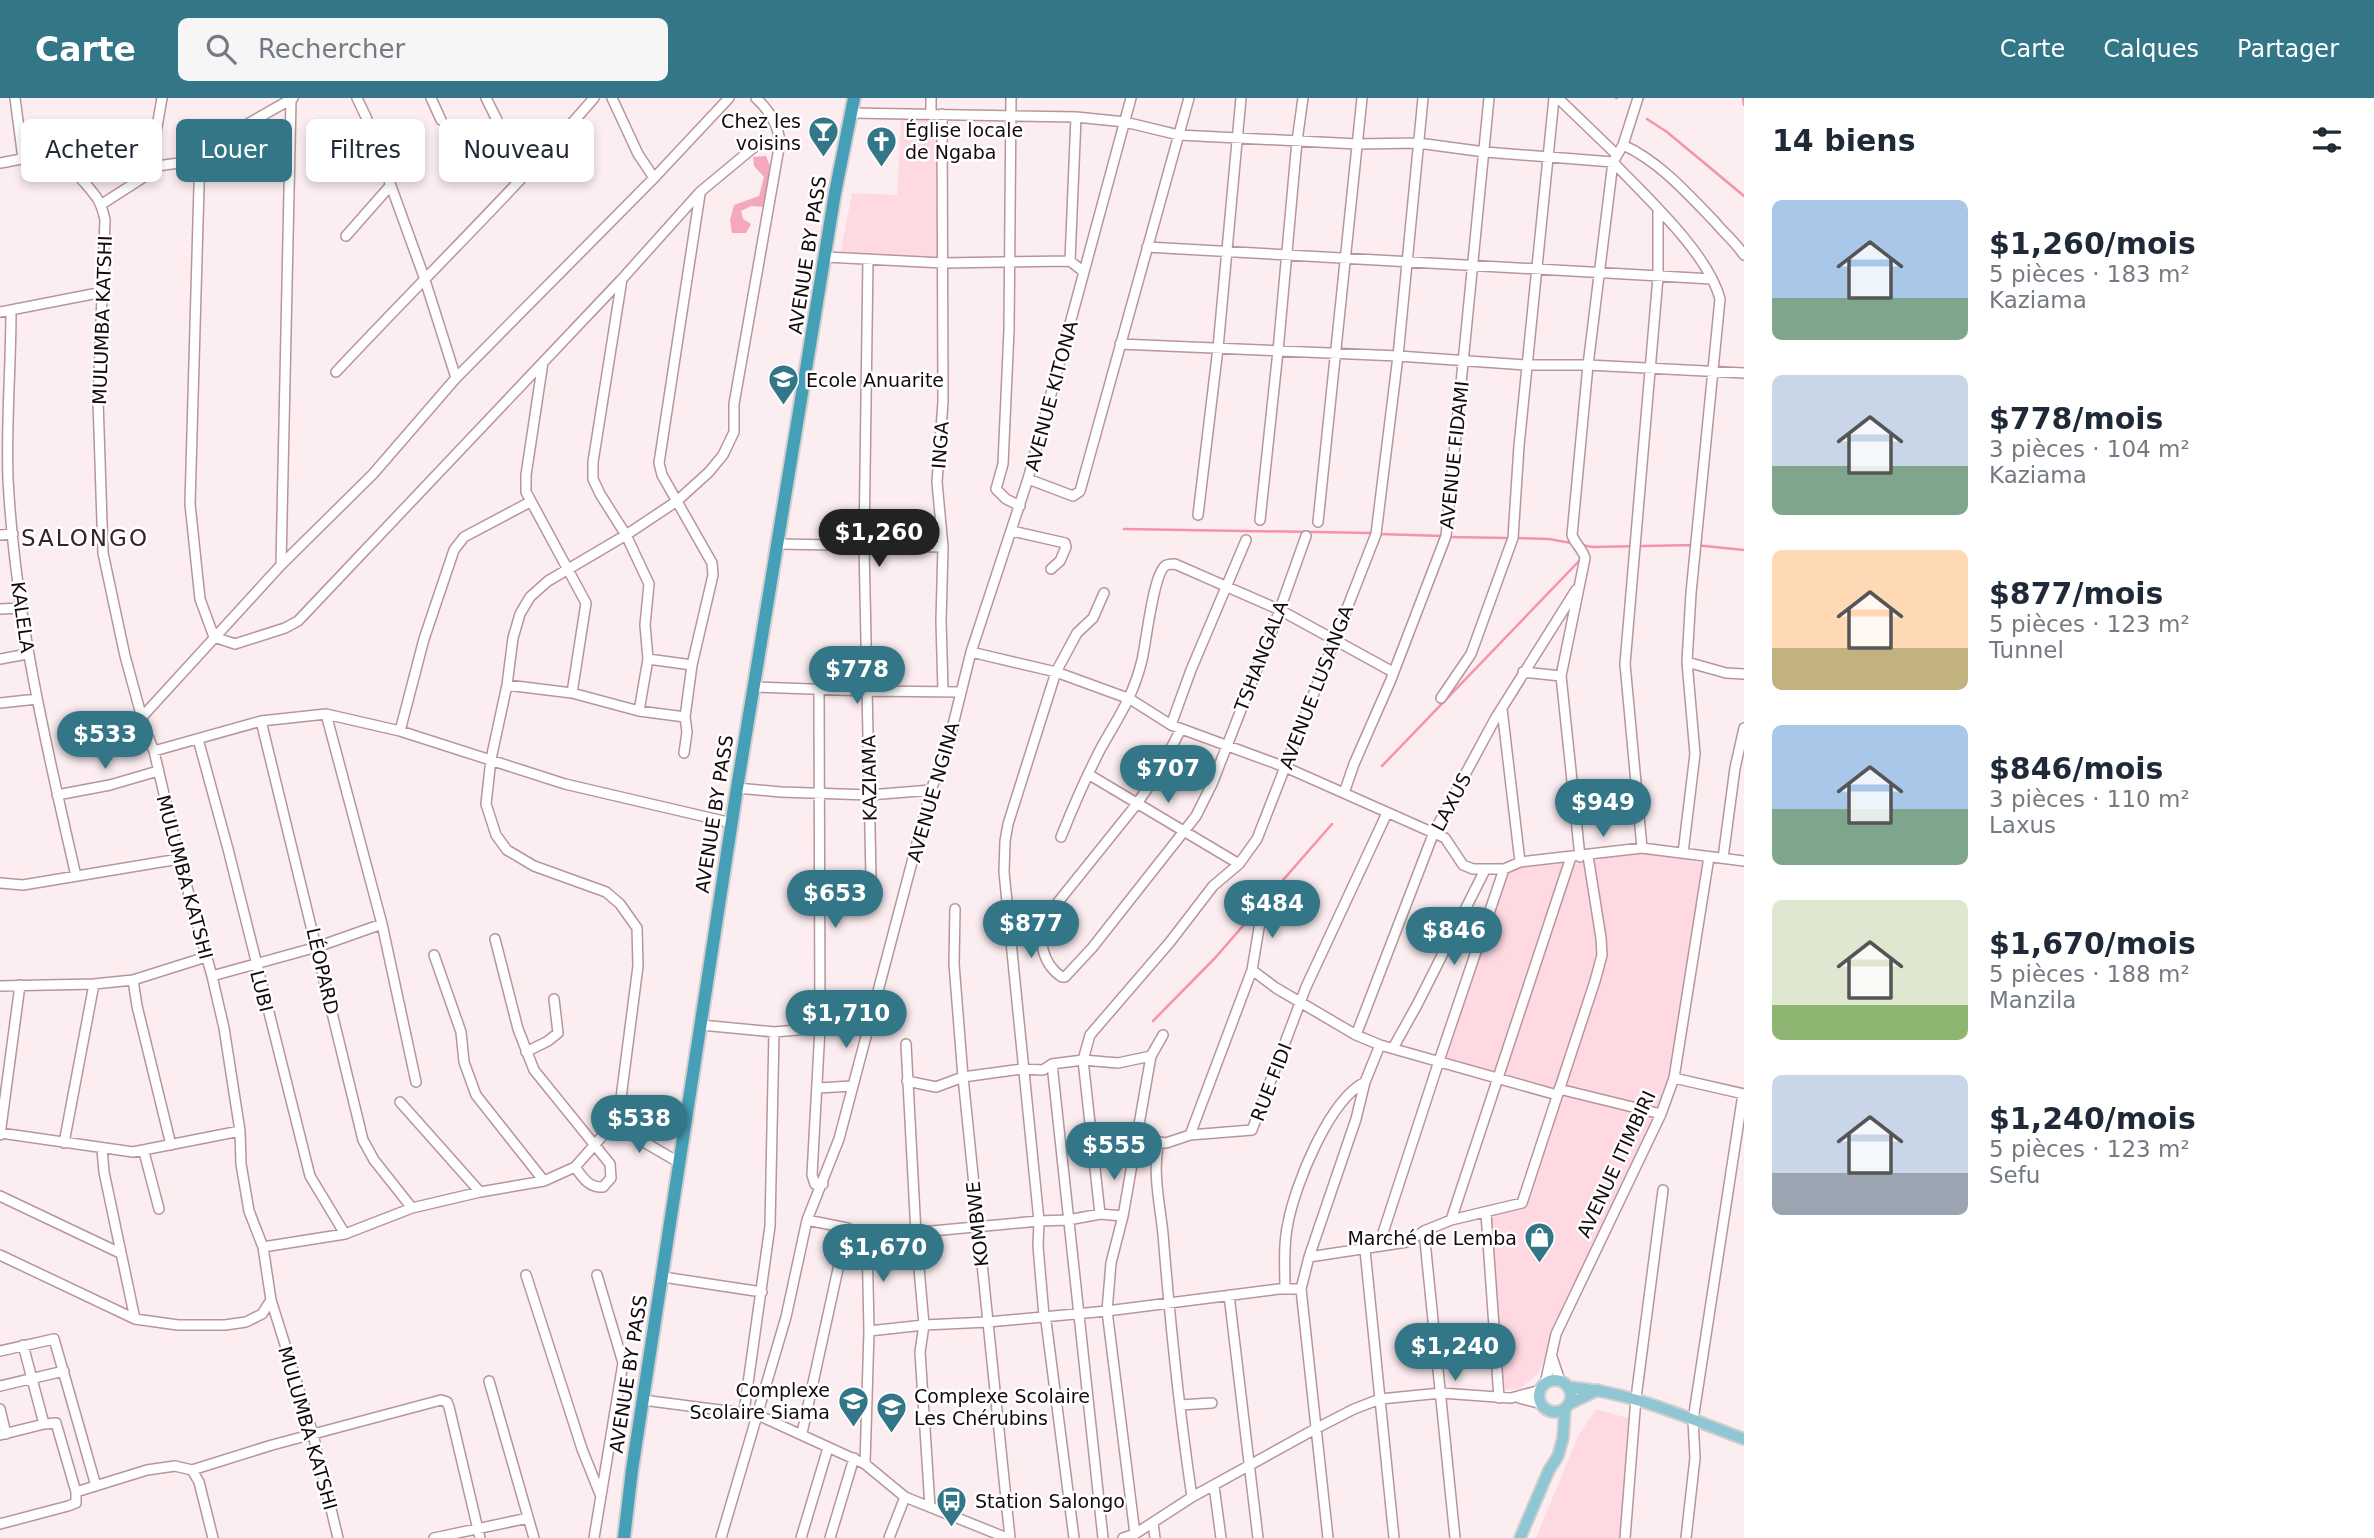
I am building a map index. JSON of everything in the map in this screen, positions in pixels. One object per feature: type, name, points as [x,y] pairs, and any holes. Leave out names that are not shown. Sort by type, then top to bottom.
[{"type":"highway","name":"AVENUE BY PASS","points":[[623,1537],[737,788],[835,193],[854,98]]},
{"type":"main road","points":[[1563,1438],[1546,1408],[1543,1387],[1550,1381],[1636,1398],[1744,1439]]},
{"type":"main road","points":[[1520,1538],[1563,1438],[1571,1395],[1564,1384]]},
{"type":"main road","points":[[1546,1408],[1558,1412],[1601,1389]]},
{"type":"street","points":[[15,98],[21,144]]},
{"type":"street","points":[[158,119],[162,98]]},
{"type":"street","points":[[431,98],[441,119]]},
{"type":"street","points":[[486,98],[496,119]]},
{"type":"street","points":[[336,372],[424,277],[541,158],[594,98]]},
{"type":"street","points":[[612,98],[638,154],[654,178]]},
{"type":"street","points":[[142,717],[281,565],[373,474],[456,378],[654,178],[729,98]]},
{"type":"street","points":[[263,1247],[345,1234],[412,1208],[544,1181],[575,1167],[613,1124],[621,1098],[637,978],[637,928],[620,904],[606,892],[534,866],[507,850],[496,835],[486,804],[492,759],[507,685],[513,638],[520,614],[530,597],[548,581],[677,501],[709,472],[723,455],[734,432],[734,404],[780,142],[775,124],[756,98]]},
{"type":"street","points":[[931,98],[931,114]]},
{"type":"street","points":[[1011,98],[1009,330],[1003,464],[996,489],[1006,499],[1020,506]]},
{"type":"street","name":"AVENUE KITONA","points":[[961,692],[971,652],[1028,479],[1132,98]]},
{"type":"street","points":[[1028,479],[1073,496],[1080,491],[1189,98]]},
{"type":"street","points":[[1198,514],[1241,98]]},
{"type":"street","points":[[1260,520],[1303,98]]},
{"type":"street","points":[[1318,522],[1362,98]]},
{"type":"street","name":"AVENUE LUSANGA","points":[[1100,1214],[1083,1060],[1090,1035],[1170,942],[1213,886],[1239,864],[1263,827],[1376,534],[1398,356],[1423,98]]},
{"type":"street","name":"AVENUE FIDAMI","points":[[1344,793],[1446,537],[1489,98]]},
{"type":"street","points":[[1309,1257],[1407,1242],[1424,1231],[1451,1220],[1522,1203],[1602,955],[1601,938],[1580,857],[1560,676],[1585,558],[1583,549],[1576,544],[1572,535],[1599,273],[1615,158],[1623,145],[1638,98]]},
{"type":"street","points":[[257,119],[292,99]]},
{"type":"street","points":[[281,565],[292,99]]},
{"type":"street","points":[[358,99],[424,277],[456,378]]},
{"type":"street","points":[[1441,698],[1471,654],[1513,538],[1526,365],[1554,99],[1561,101],[1615,158],[1687,243],[1712,279],[1720,299],[1691,593],[1687,662],[1695,754],[1683,853]]},
{"type":"street","points":[[852,113],[1076,117],[1125,122],[1179,135],[1357,144],[1418,143],[1485,152],[1615,158]]},
{"type":"street","name":"INGA","points":[[942,114],[943,402],[937,482],[943,547],[943,691]]},
{"type":"street","points":[[1070,261],[1076,117]]},
{"type":"street","points":[[214,637],[235,644],[285,628],[298,621],[622,279],[700,192],[753,148],[780,142]]},
{"type":"street","points":[[1623,145],[1654,164],[1699,205],[1744,254]]},
{"type":"street","points":[[0,163],[21,159]]},
{"type":"street","points":[[83,182],[102,204],[136,182]]},
{"type":"street","points":[[199,182],[190,505],[200,599],[214,637]]},
{"type":"street","points":[[346,236],[390,186]]},
{"type":"street","points":[[684,753],[687,732],[685,717],[692,665],[713,575],[712,563],[662,475],[659,463],[700,192]]},
{"type":"street","name":"MULUMBA KATSHI","points":[[102,204],[105,220],[98,400],[103,553],[125,656],[154,751],[179,859],[224,1028],[249,1211],[263,1247],[271,1300],[313,1434],[338,1538]]},
{"type":"street","points":[[1642,848],[1625,664],[1658,277],[1658,211]]},
{"type":"street","points":[[1147,247],[1712,279]]},
{"type":"street","points":[[826,257],[943,263],[1070,261],[1084,272]]},
{"type":"street","name":"KAZIAMA","points":[[868,259],[864,545],[871,878]]},
{"type":"street","points":[[622,279],[593,462],[593,479],[626,535],[649,584],[645,625],[648,659],[639,711]]},
{"type":"street","points":[[0,312],[103,292]]},
{"type":"street","name":"KALELA","points":[[12,310],[4,424],[4,480],[27,654],[76,876]]},
{"type":"street","points":[[1120,344],[1398,356],[1526,365],[1588,365],[1744,373]]},
{"type":"street","points":[[543,361],[526,475],[526,492],[584,597],[586,610],[572,693]]},
{"type":"street","points":[[400,731],[424,639],[454,550],[464,537],[530,502]]},
{"type":"street","points":[[1012,531],[1065,544],[1060,561],[1051,569]]},
{"type":"street","points":[[0,535],[13,534]]},
{"type":"street","name":"TSHANGALA","points":[[1136,804],[1046,917],[1041,929],[1046,957],[1056,973],[1065,977],[1196,816],[1212,784],[1306,536]]},
{"type":"street","points":[[1171,725],[1191,670],[1246,540]]},
{"type":"street","points":[[778,544],[943,547]]},
{"type":"street","points":[[1061,837],[1088,774],[1130,699],[1164,566],[1175,565],[1280,610],[1394,672]]},
{"type":"street","name":"LAXUS","points":[[1356,1035],[1434,832],[1502,709],[1579,586]]},
{"type":"street","points":[[1074,1538],[1044,1316],[1038,1246],[1039,1221],[1022,1069],[1004,872],[1004,841],[1056,673],[1077,634],[1093,618],[1104,593]]},
{"type":"street","points":[[0,609],[21,608]]},
{"type":"street","points":[[971,652],[1056,673],[1130,699],[1171,725],[1285,766],[1445,838],[1463,865],[1473,869],[1504,869],[1520,862],[1642,848],[1744,861]]},
{"type":"street","points":[[0,659],[27,654]]},
{"type":"street","points":[[648,659],[692,665]]},
{"type":"street","points":[[1687,662],[1726,673],[1744,673]]},
{"type":"street","points":[[1524,672],[1560,676]]},
{"type":"street","points":[[507,685],[572,693],[639,711],[673,718],[685,717]]},
{"type":"street","points":[[755,687],[961,692]]},
{"type":"street","points":[[819,690],[820,1028],[812,1175],[815,1184],[822,1184]]},
{"type":"street","name":"AVENUE NGINA","points":[[721,1538],[786,1317],[807,1220],[839,1139],[931,790],[948,745],[961,692]]},
{"type":"street","points":[[0,703],[37,699]]},
{"type":"street","points":[[1502,709],[1520,862]]},
{"type":"street","points":[[326,714],[382,923],[416,1082]]},
{"type":"street","points":[[154,751],[261,721],[326,714],[400,731],[565,784],[732,823]]},
{"type":"street","name":"LÉOPARD","points":[[261,721],[366,1148],[412,1208]]},
{"type":"street","points":[[1723,858],[1735,768],[1744,728]]},
{"type":"street","points":[[1136,804],[1158,773],[1181,729]]},
{"type":"street","name":"LUBI","points":[[198,739],[310,1175],[345,1234]]},
{"type":"street","points":[[57,795],[110,785],[158,771]]},
{"type":"street","points":[[1088,774],[1239,864]]},
{"type":"street","points":[[737,788],[870,795],[931,790]]},
{"type":"street","name":"RUE FIDI","points":[[1159,1142],[1166,1143],[1190,1135],[1252,1130],[1300,1000],[1387,813]]},
{"type":"street","points":[[1451,1220],[1498,1080],[1580,857]]},
{"type":"street","name":"AVENUE ITIMBIRI","points":[[1543,1387],[1556,1334],[1661,1114],[1674,1079],[1709,857]]},
{"type":"street","points":[[0,883],[23,885],[179,859]]},
{"type":"street","points":[[1380,1245],[1504,869]]},
{"type":"street","points":[[1393,1048],[1485,870]]},
{"type":"street","points":[[1190,1135],[1252,970],[1259,926],[1272,902]]},
{"type":"street","name":"KOMBWE","points":[[955,909],[954,964],[963,1077],[1009,1538]]},
{"type":"street","points":[[212,976],[317,947],[382,923]]},
{"type":"street","points":[[495,939],[518,1029],[534,1070],[595,1144],[612,1171],[608,1184],[603,1187],[591,1186],[575,1167]]},
{"type":"street","points":[[435,955],[461,1032],[463,1054],[471,1085],[544,1181]]},
{"type":"street","points":[[0,986],[94,984],[133,980],[206,957]]},
{"type":"street","points":[[1252,970],[1276,988],[1356,1035],[1380,1045],[1498,1080],[1661,1114]]},
{"type":"street","points":[[133,980],[171,1145]]},
{"type":"street","points":[[64,1143],[94,984]]},
{"type":"street","points":[[20,985],[1,1134],[102,1149],[144,1152],[240,1131]]},
{"type":"street","points":[[526,1052],[558,1033],[554,999]]},
{"type":"street","points":[[701,1024],[775,1032],[820,1028]]},
{"type":"street","points":[[744,1412],[770,1226],[775,1032]]},
{"type":"street","points":[[1135,1534],[1107,1311],[1111,1263],[1123,1216],[1151,1056],[1163,1035]]},
{"type":"street","points":[[906,1044],[916,1234],[924,1325],[920,1352],[930,1507]]},
{"type":"street","points":[[1328,1538],[1301,1289],[1309,1257],[1356,1119],[1365,1082],[1380,1045]]},
{"type":"street","points":[[907,1081],[936,1087],[963,1077],[1022,1069],[1043,1070],[1052,1064],[1083,1060],[1118,1063],[1151,1056]]},
{"type":"street","points":[[0,1062],[11,1063]]},
{"type":"street","points":[[1052,1064],[1103,1538]]},
{"type":"street","points":[[1674,1079],[1744,1094],[1693,1420],[1695,1458],[1686,1538]]},
{"type":"street","points":[[1285,1289],[1284,1244],[1297,1189],[1330,1119],[1354,1088],[1365,1082]]},
{"type":"street","points":[[817,1087],[852,1086]]},
{"type":"street","points":[[400,1102],[480,1192]]},
{"type":"street","points":[[613,1124],[680,1163]]},
{"type":"street","points":[[1139,1129],[1159,1142],[1156,1161],[1180,1405],[1192,1497]]},
{"type":"street","points":[[102,1149],[104,1172],[135,1319]]},
{"type":"street","points":[[144,1152],[159,1209]]},
{"type":"street","points":[[1625,1538],[1636,1398],[1663,1190]]},
{"type":"street","points":[[0,1196],[120,1253]]},
{"type":"street","points":[[1486,1213],[1499,1398]]},
{"type":"street","points":[[807,1220],[847,1228],[867,1237],[1069,1220],[1100,1214],[1123,1216]]},
{"type":"street","points":[[802,1433],[847,1228]]},
{"type":"street","points":[[1424,1231],[1455,1538]]},
{"type":"street","points":[[865,1464],[869,1331],[867,1237]]},
{"type":"street","points":[[1364,1250],[1394,1538]]},
{"type":"street","points":[[0,1255],[135,1319],[178,1325],[225,1325],[246,1322],[262,1314],[271,1300]]},
{"type":"street","points":[[526,1275],[582,1449],[601,1496]]},
{"type":"street","points":[[594,1538],[623,1363],[597,1275]]},
{"type":"street","points":[[663,1277],[762,1292]]},
{"type":"street","points":[[869,1331],[1107,1311],[1229,1295],[1301,1289]]},
{"type":"street","points":[[1229,1295],[1258,1538]]},
{"type":"street","points":[[0,1351],[54,1339],[96,1486]]},
{"type":"street","points":[[23,1345],[44,1424]]},
{"type":"street","points":[[1552,1355],[1564,1384]]},
{"type":"street","points":[[0,1386],[64,1371]]},
{"type":"street","points":[[489,1381],[534,1538]]},
{"type":"street","points":[[1519,1398],[1543,1387]]},
{"type":"street","points":[[1123,1538],[1135,1534],[1192,1497],[1317,1428],[1380,1399],[1441,1393],[1480,1394],[1519,1398],[1546,1408]]},
{"type":"street","points":[[76,1492],[147,1470],[175,1466],[192,1470],[441,1400],[447,1402],[479,1534]]},
{"type":"street","points":[[643,1400],[758,1415],[865,1464],[905,1497],[1009,1538]]},
{"type":"street","points":[[1180,1405],[1212,1403]]},
{"type":"street","points":[[0,1409],[3,1434],[44,1424],[53,1423],[58,1426],[76,1492],[76,1503],[0,1524]]},
{"type":"street","points":[[801,1538],[828,1448]]},
{"type":"street","points":[[830,1538],[854,1458]]},
{"type":"street","points":[[192,1470],[199,1482],[213,1538]]},
{"type":"street","points":[[1214,1486],[1221,1538]]},
{"type":"street","points":[[889,1538],[905,1497]]},
{"type":"street","points":[[434,1538],[479,1534],[528,1518]]},
{"type":"street","points":[[1153,1523],[1155,1538]]},
{"type":"street","points":[[976,1538],[979,1526]]},
{"type":"shaded area","points":[[901,119],[939,119],[940,259],[840,255],[852,193],[897,195]]},
{"type":"shaded area","points":[[766,156],[773,174],[764,207],[751,206],[741,211],[743,219],[751,224],[746,233],[732,233],[730,220],[734,205],[759,196],[764,177],[754,166],[753,157]]},
{"type":"shaded area","points":[[1644,853],[1702,863],[1671,1084],[1660,1112],[1562,1087],[1604,955],[1592,859]]},
{"type":"shaded area","points":[[1568,860],[1497,1078],[1440,1060],[1508,873],[1521,867]]},
{"type":"shaded area","points":[[1589,862],[1599,949],[1556,1091],[1499,1079],[1572,864]]},
{"type":"shaded area","name":"Marché de Lemba","points":[[1559,1089],[1661,1114],[1560,1317],[1538,1374],[1519,1389],[1502,1390],[1491,1212],[1522,1203]]},
{"type":"shaded area","points":[[1596,1409],[1631,1419],[1620,1538],[1536,1538],[1578,1436]]},
{"type":"waterway","points":[[1743,98],[1744,105]]},
{"type":"waterway","points":[[1647,119],[1667,132],[1744,196]]},
{"type":"waterway","points":[[1124,529],[1372,533]]},
{"type":"waterway","points":[[1379,534],[1442,536]]},
{"type":"waterway","points":[[1449,537],[1509,538]]},
{"type":"waterway","points":[[1515,538],[1571,543]]},
{"type":"waterway","points":[[1581,545],[1695,545],[1744,550]]},
{"type":"waterway","points":[[1382,766],[1581,559]]},
{"type":"waterway","points":[[1153,1021],[1215,958],[1332,824]]},
{"type":"place","name":"Chez les voisins","points":[[824,159]]},
{"type":"place","name":"Église locale de Ngaba","points":[[882,168]]},
{"type":"place","name":"Ecole Anuarite","points":[[783,407]]},
{"type":"place","name":"Marché de Lemba","points":[[1540,1265]]},
{"type":"place","name":"Complexe Scolaire Siama","points":[[853,1428]]},
{"type":"place","name":"Complexe Scolaire Les Chérubins","points":[[891,1434]]},
{"type":"place","name":"Station Salongo","points":[[952,1528]]},
{"type":"district","name":"SALONGO","points":[[85,538]]}]
